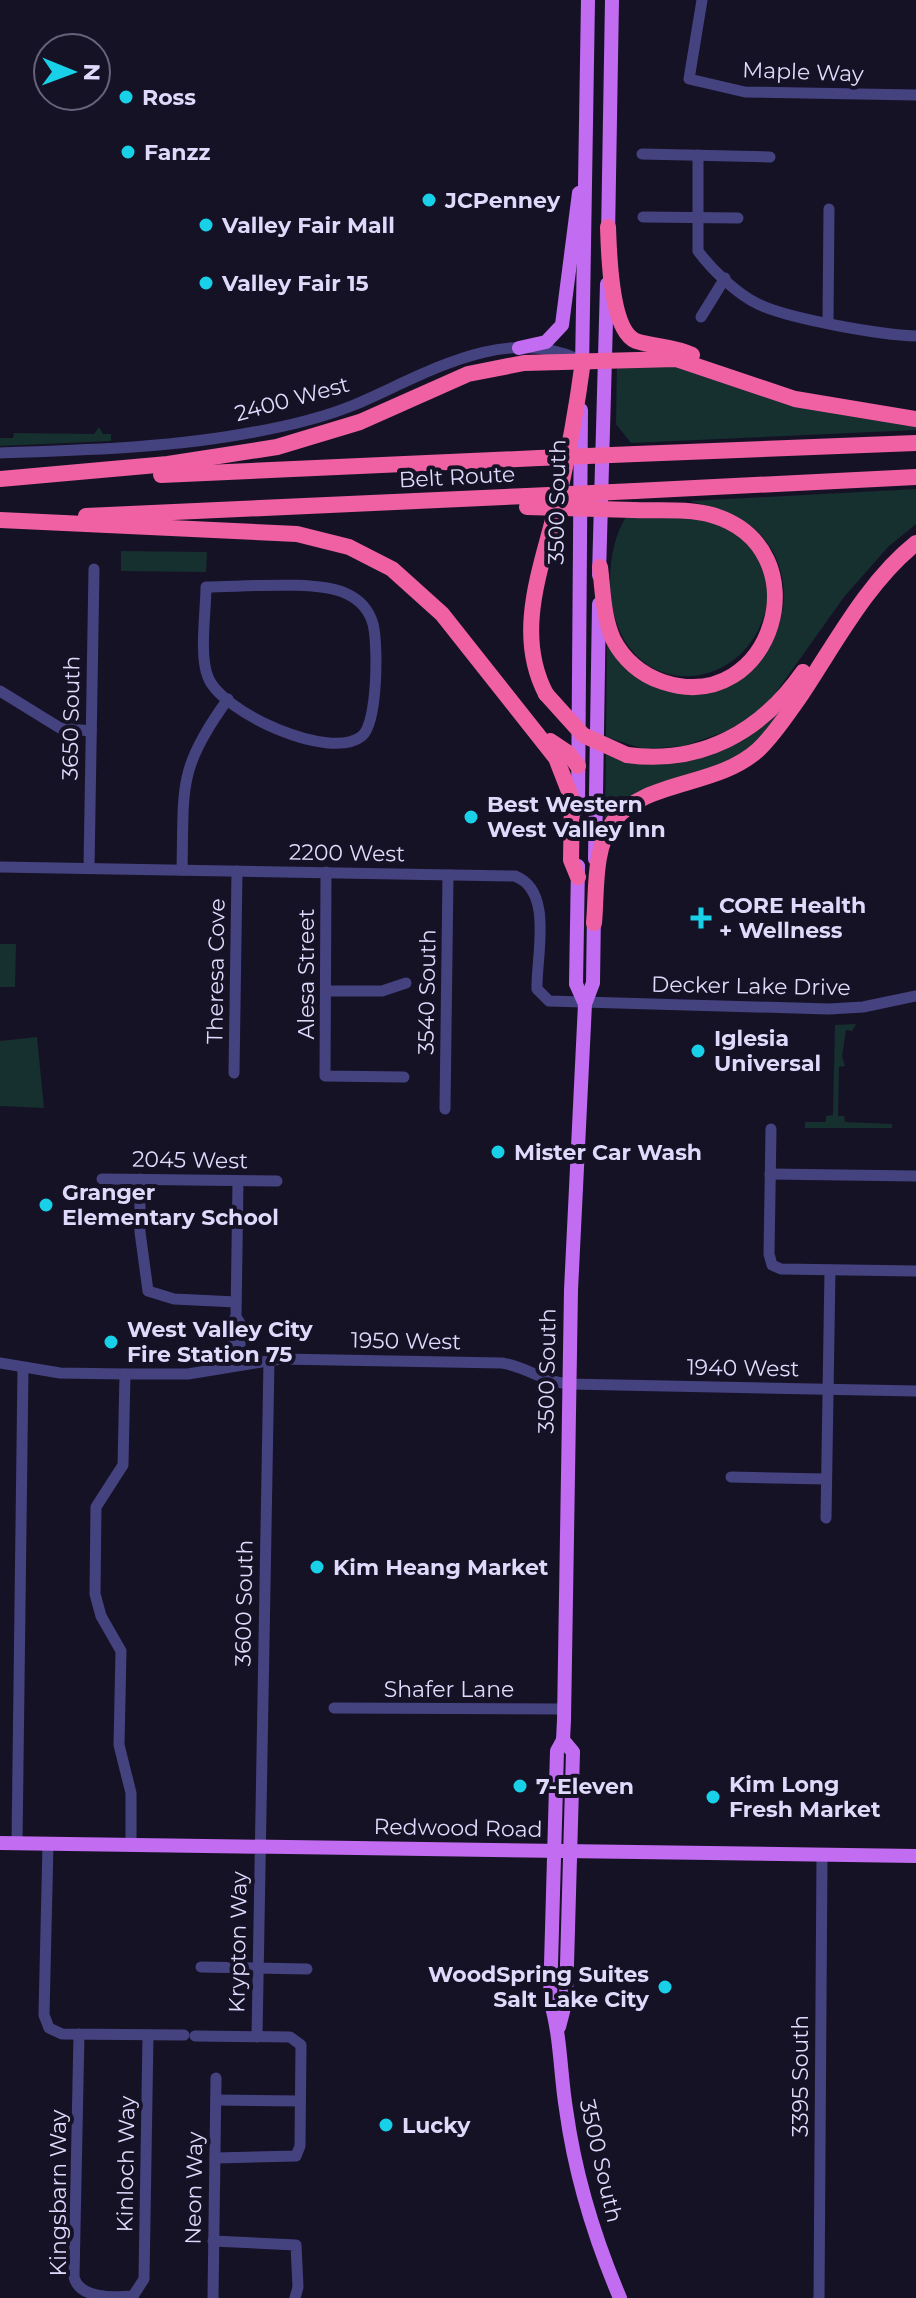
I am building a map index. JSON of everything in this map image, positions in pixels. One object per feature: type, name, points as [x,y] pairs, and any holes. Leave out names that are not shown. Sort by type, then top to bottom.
[{"type":"highway","points":[[608,227],[616,312],[622,329],[637,341],[678,349],[713,369]]},
{"type":"highway","points":[[0,480],[157,465],[277,447],[360,422],[481,370],[509,364],[666,358],[713,369],[795,399],[916,419]]},
{"type":"highway","points":[[583,361],[564,473],[530,618],[532,655],[546,694],[583,735],[627,755],[663,757],[695,752],[730,739],[759,722],[793,686],[879,568],[916,535]]},
{"type":"highway","name":"Belt Route","points":[[0,480],[916,443]]},
{"type":"highway","name":"Belt Route","points":[[0,520],[441,500],[527,501],[635,491],[916,477]]},
{"type":"highway","points":[[527,501],[713,516],[730,523],[753,541],[768,564],[775,591],[774,619],[764,644],[741,670],[715,682],[686,686],[650,677],[628,660],[613,639],[600,567]]},
{"type":"highway","points":[[0,520],[270,531],[311,536],[349,547],[392,569],[426,597],[556,758],[569,787],[571,860],[578,877]]},
{"type":"highway","points":[[594,923],[601,848],[619,815],[651,794],[724,772],[759,749],[780,724],[878,582],[916,543]]},
{"type":"highway","points":[[533,727],[568,753],[578,766]]},
{"type":"main road","name":"3500 South","points":[[585,1004],[576,984],[588,0]]},
{"type":"main road","name":"3500 South","points":[[612,0],[593,983],[585,1004],[569,1384],[563,1740],[557,1751],[550,2000],[559,2028],[565,2105],[582,2191],[620,2298]]},
{"type":"main road","points":[[519,348],[546,342],[562,325],[574,218],[585,173]]},
{"type":"main road","name":"3500 South","points":[[559,2028],[566,2000],[573,1752],[563,1740]]},
{"type":"main road","name":"Redwood Road","points":[[0,1843],[916,1856]]},
{"type":"street","name":"Maple Way","points":[[702,0],[689,79],[745,92],[916,95]]},
{"type":"street","points":[[642,154],[770,157]]},
{"type":"street","points":[[698,155],[699,253],[725,278],[763,306],[891,335],[916,336]]},
{"type":"street","points":[[828,322],[829,209]]},
{"type":"street","points":[[643,217],[738,218]]},
{"type":"street","points":[[701,317],[725,278]]},
{"type":"street","name":"2400 West","points":[[0,453],[160,444],[276,428],[350,406],[459,358],[519,348],[564,352],[583,361]]},
{"type":"street","name":"3650 South","points":[[89,868],[94,569]]},
{"type":"street","points":[[206,587],[332,589],[358,600],[373,626],[373,714],[366,732],[357,739],[291,737],[228,699],[207,676],[206,587]]},
{"type":"street","points":[[0,691],[60,728],[91,731]]},
{"type":"street","points":[[182,870],[186,775],[197,744],[228,699]]},
{"type":"street","name":"2200 West","points":[[0,867],[510,876],[528,883],[538,903],[538,992],[549,1001],[585,1004]]},
{"type":"street","name":"Theresa Cove","points":[[234,1073],[237,871]]},
{"type":"street","name":"Alesa Street","points":[[326,872],[328,991],[325,1076],[404,1077]]},
{"type":"street","name":"3540 South","points":[[445,1109],[448,875]]},
{"type":"street","points":[[328,991],[382,991],[406,983]]},
{"type":"street","name":"Decker Lake Drive","points":[[585,1004],[838,1009],[916,996]]},
{"type":"street","points":[[771,1129],[769,1257],[772,1265],[781,1269],[916,1271]]},
{"type":"street","points":[[770,1174],[916,1176]]},
{"type":"street","name":"2045 West","points":[[102,1179],[277,1181]]},
{"type":"street","points":[[140,1179],[140,1232],[148,1291],[174,1299],[236,1302]]},
{"type":"street","points":[[236,1365],[240,1323],[236,1317],[238,1181]]},
{"type":"street","points":[[826,1518],[830,1270]]},
{"type":"street","name":"1950 West","points":[[0,1363],[23,1368],[125,1374],[188,1374],[269,1360],[502,1363],[523,1368],[544,1381],[569,1384]]},
{"type":"street","name":"3600 South","points":[[260,1847],[269,1360]]},
{"type":"street","points":[[17,1843],[23,1368]]},
{"type":"street","points":[[125,1374],[123,1465],[96,1507],[95,1594],[101,1616],[121,1651],[119,1745],[131,1793],[131,1845]]},
{"type":"street","name":"1940 West","points":[[569,1384],[916,1391]]},
{"type":"street","points":[[731,1477],[826,1479]]},
{"type":"street","name":"Shafer Lane","points":[[334,1708],[564,1709]]},
{"type":"street","points":[[48,1844],[44,2015],[49,2028],[55,2032],[79,2034],[257,2037],[299,2041],[300,2146],[296,2156],[215,2158]]},
{"type":"street","name":"Krypton Way","points":[[257,2037],[260,1847]]},
{"type":"street","name":"3395 South","points":[[819,2298],[822,1855]]},
{"type":"street","points":[[201,1967],[307,1969]]},
{"type":"street","name":"Kingsbarn Way","points":[[79,2034],[76,2284],[92,2297],[126,2297],[138,2292]]},
{"type":"street","name":"Kinloch Way","points":[[138,2292],[144,2279],[148,2035]]},
{"type":"street","name":"Neon Way","points":[[213,2298],[216,2078]]},
{"type":"street","points":[[216,2100],[300,2101]]},
{"type":"street","points":[[213,2241],[296,2245],[295,2298]]},
{"type":"green space","points":[[617,364],[688,365],[916,422],[916,430],[631,443],[616,424]]},
{"type":"green space","points":[[99,427],[103,434],[111,434],[111,441],[0,446],[0,438],[13,438],[14,433],[94,434]]},
{"type":"green space","points":[[916,489],[916,524],[888,547],[844,597],[765,708],[727,731],[684,746],[644,749],[606,737],[607,639],[666,689],[710,685],[734,679],[752,667],[766,651],[776,632],[784,590],[772,550],[758,532],[743,521],[690,501]]},
{"type":"green space","points":[[628,514],[680,514],[719,521],[730,526],[751,548],[765,574],[767,604],[757,633],[740,655],[718,669],[694,676],[670,674],[647,664],[628,646],[615,618],[610,578],[613,550]]},
{"type":"green space","points":[[121,551],[207,552],[206,572],[121,571]]},
{"type":"green space","points":[[796,691],[769,730],[750,750],[715,769],[639,797],[605,818],[606,755],[637,761],[687,758],[729,738]]},
{"type":"green space","points":[[0,944],[16,944],[15,987],[0,987]]},
{"type":"green space","points":[[856,1024],[852,1031],[846,1030],[842,1056],[845,1066],[839,1067],[838,1116],[844,1116],[845,1122],[892,1124],[892,1128],[805,1128],[805,1122],[826,1122],[826,1116],[833,1115],[835,1025]]},
{"type":"green space","points":[[37,1037],[44,1108],[0,1106],[0,1041]]},
{"type":"place","name":"Ross","points":[[126,97]]},
{"type":"place","name":"Fanzz","points":[[128,152]]},
{"type":"place","name":"JCPenney","points":[[429,200]]},
{"type":"place","name":"Valley Fair Mall","points":[[206,225]]},
{"type":"place","name":"Valley Fair 15","points":[[206,283]]},
{"type":"place","name":"Best Western West Valley Inn","points":[[471,817]]},
{"type":"place","name":"CORE Health + Wellness","points":[[701,918]]},
{"type":"place","name":"Iglesia Universal","points":[[698,1051]]},
{"type":"place","name":"Mister Car Wash","points":[[498,1152]]},
{"type":"place","name":"Granger Elementary School","points":[[46,1205]]},
{"type":"place","name":"West Valley City Fire Station 75","points":[[111,1342]]},
{"type":"place","name":"Kim Heang Market","points":[[317,1567]]},
{"type":"place","name":"7-Eleven","points":[[520,1786]]},
{"type":"place","name":"Kim Long Fresh Market","points":[[713,1797]]},
{"type":"place","name":"WoodSpring Suites Salt Lake City","points":[[665,1987]]},
{"type":"place","name":"Lucky","points":[[386,2125]]}]
